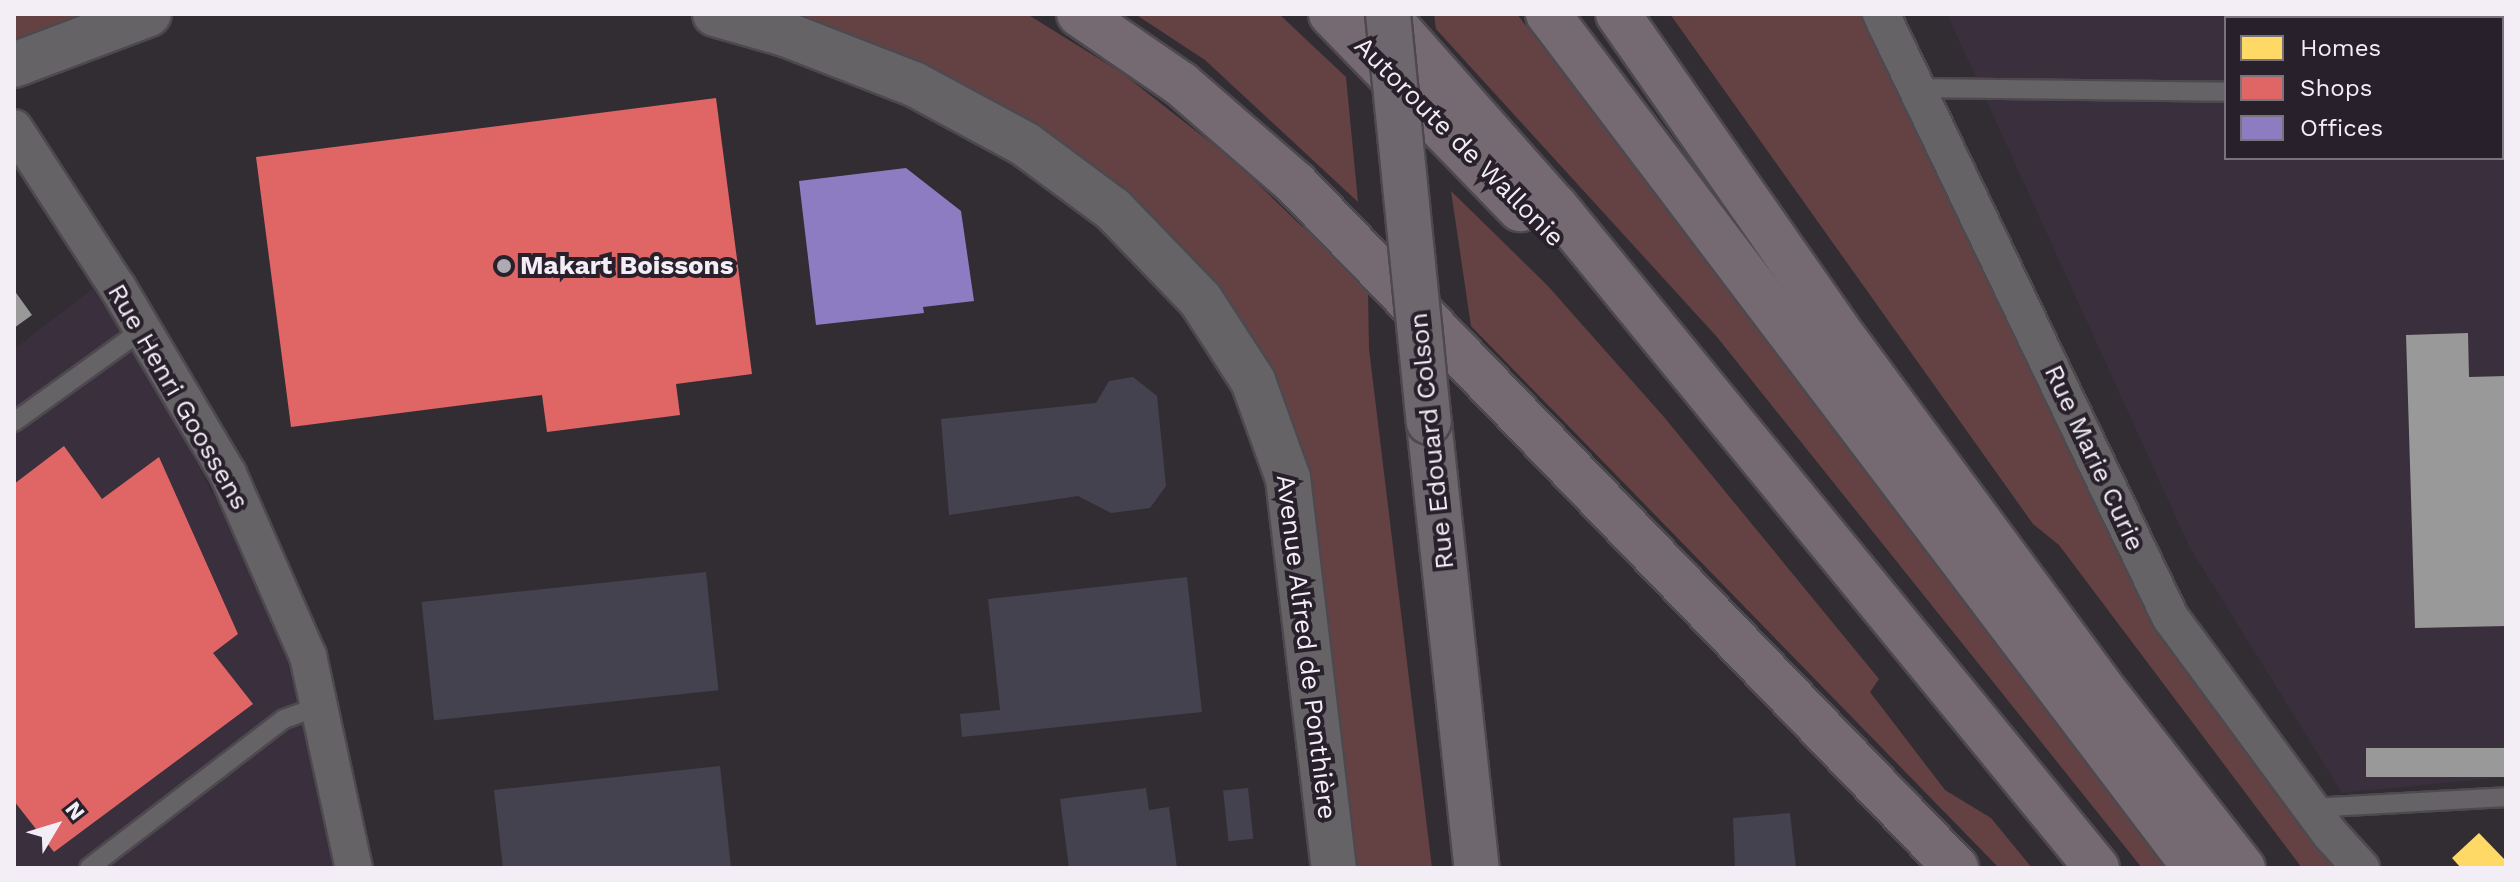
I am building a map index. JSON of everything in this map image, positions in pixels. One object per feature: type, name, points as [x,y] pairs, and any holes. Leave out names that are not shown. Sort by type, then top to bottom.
[{"type":"highway","points":[[1079,14],[1181,84],[1296,184],[1956,868]]},
{"type":"highway","name":"Autoroute de Wallonie","points":[[1331,14],[1533,222],[1627,298]]},
{"type":"highway","points":[[1387,14],[1556,207],[1627,298],[2097,868]]},
{"type":"highway","points":[[1548,14],[2195,868]]},
{"type":"highway","points":[[1618,14],[1892,403],[2099,684],[2243,868]]},
{"type":"main road","name":"Rue Edouard Colson","points":[[1387,14],[1477,868]]},
{"type":"street","points":[[14,65],[149,14]]},
{"type":"street","name":"Avenue Alfred de Ponthière","points":[[715,14],[785,34],[914,84],[1025,144],[1113,209],[1200,299],[1253,381],[1288,478],[1334,868]]},
{"type":"street","name":"Rue Marie Curie","points":[[1881,14],[2170,617],[2311,808],[2361,868]]},
{"type":"street","name":"Rue Henri Goossens","points":[[14,128],[142,330],[228,474],[308,656],[354,868]]},
{"type":"lane","points":[[1918,88],[2224,92]]},
{"type":"lane","points":[[14,422],[142,330]]},
{"type":"lane","points":[[89,868],[284,719],[319,706]]},
{"type":"lane","points":[[2311,808],[2506,797]]},
{"type":"shaded area","points":[[14,14],[103,14],[14,50]]},
{"type":"shaded area","points":[[778,14],[1027,14],[1122,73],[1234,161],[1368,290],[1369,349],[1432,868],[1349,868],[1304,488],[1210,284]]},
{"type":"shaded area","points":[[1135,14],[1279,14],[1346,77],[1358,202],[1205,60]]},
{"type":"shaded area","points":[[1434,14],[1517,14],[2173,868],[2142,868],[1717,337],[1436,29]]},
{"type":"shaded area","points":[[1670,14],[1864,14],[2147,596],[2343,868],[2302,868],[2059,545],[2033,524]]},
{"type":"shaded area","points":[[1947,14],[2506,14],[2506,777],[2342,793],[2189,546]]},
{"type":"shaded area","points":[[1451,191],[1547,285],[1664,417],[1879,679],[1870,692],[1945,790],[1991,818],[2032,868],[1999,868],[1471,326]]},
{"type":"shaded area","points":[[92,289],[135,345],[285,632],[340,868],[14,868],[14,349]]},
{"type":"building: Homes","points":[[2479,833],[2506,861],[2506,868],[2461,868],[2452,858]]},
{"type":"building: Shops","name":"Makart Boissons","points":[[716,98],[752,374],[676,384],[680,415],[547,432],[542,395],[291,427],[256,157]]},
{"type":"building: Shops","points":[[64,446],[102,499],[159,457],[238,634],[213,653],[253,704],[54,852],[14,801],[14,484]]},
{"type":"building: Offices","points":[[906,168],[961,211],[974,301],[923,307],[924,313],[816,325],[799,181]]},
{"type":"building: Industry","points":[[14,290],[32,315],[14,328]]},
{"type":"building: Industry","points":[[2468,333],[2469,377],[2506,376],[2506,626],[2415,628],[2406,335]]},
{"type":"building: Industry","points":[[2366,748],[2506,748],[2506,777],[2366,777]]},
{"type":"building: Other","points":[[1133,377],[1157,396],[1166,486],[1150,508],[1111,513],[1078,496],[949,515],[941,419],[1096,403],[1109,381]]},
{"type":"building: Other","points":[[706,572],[718,690],[434,720],[422,602]]},
{"type":"building: Other","points":[[1187,577],[1202,712],[962,737],[960,714],[1000,710],[988,599]]},
{"type":"building: Other","points":[[720,766],[731,868],[503,868],[494,790]]},
{"type":"building: Other","points":[[1146,788],[1149,810],[1169,807],[1177,868],[1069,868],[1060,799]]},
{"type":"building: Other","points":[[1248,788],[1253,839],[1228,841],[1223,791]]},
{"type":"building: Other","points":[[1790,813],[1796,868],[1735,868],[1733,818]]},
{"type":"place","name":"Makart Boissons","points":[[504,266]]}]
